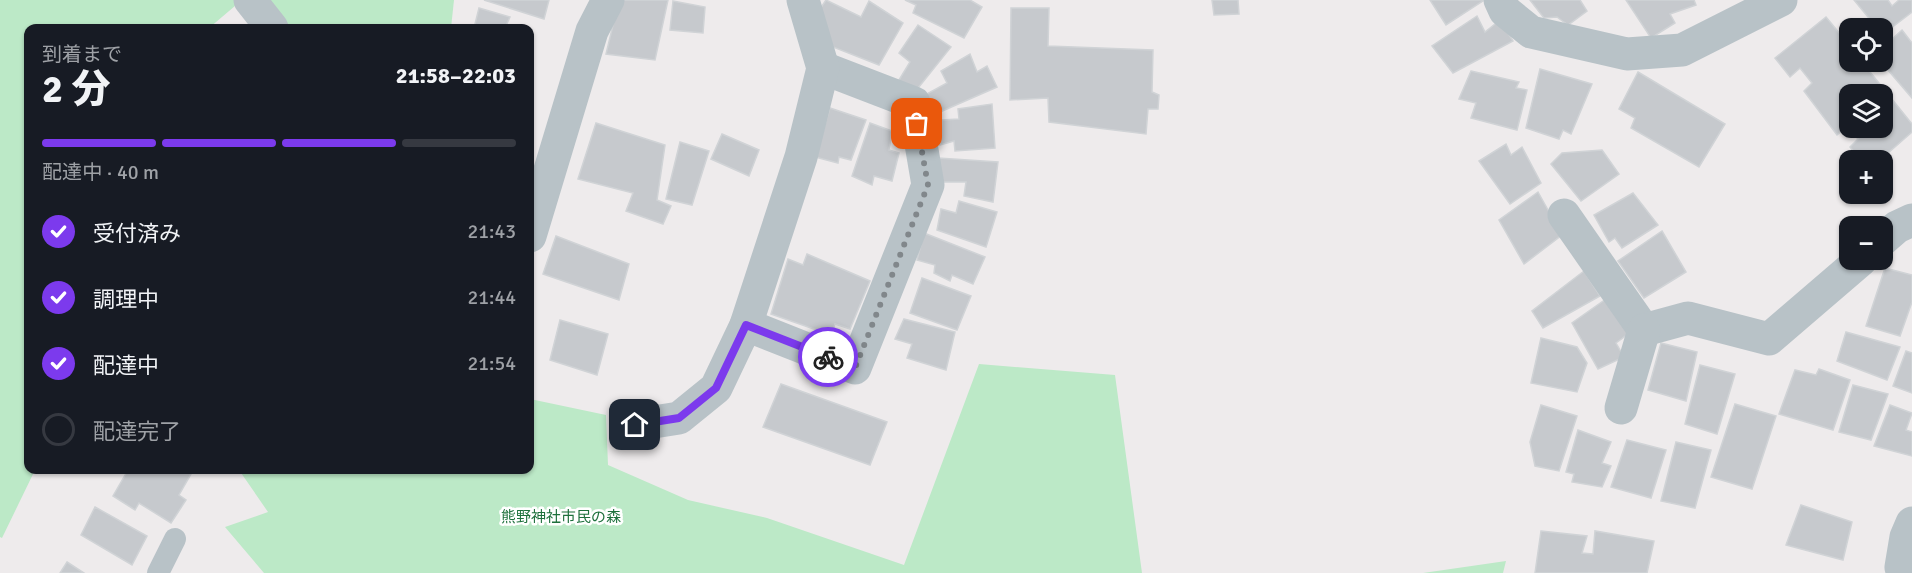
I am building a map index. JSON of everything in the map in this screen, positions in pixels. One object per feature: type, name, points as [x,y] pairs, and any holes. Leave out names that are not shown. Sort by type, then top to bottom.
[{"type":"street","points":[[250,0],[269,24]]},
{"type":"street","points":[[534,223],[592,31],[608,0]]},
{"type":"street","points":[[635,425],[679,418],[716,388],[746,325],[801,157],[823,68],[803,0]]},
{"type":"street","points":[[1500,0],[1506,11],[1531,32],[1627,54],[1682,50],[1735,11],[1781,0]]},
{"type":"street","points":[[746,325],[855,368],[928,185],[914,103],[823,68]]},
{"type":"street","points":[[1563,215],[1644,330]]},
{"type":"street","points":[[1893,230],[1912,220]]},
{"type":"street","points":[[1644,330],[1688,318],[1768,339],[1849,270]]},
{"type":"street","points":[[1621,408],[1644,330]]},
{"type":"street","points":[[1910,573],[1901,567],[1906,537],[1912,523]]},
{"type":"lane","points":[[158,573],[175,539]]},
{"type":"green space","points":[[0,0],[242,0],[214,24],[24,24],[24,474],[33,474],[2,538],[0,537]]},
{"type":"green space","points":[[268,0],[454,0],[451,24],[287,24]]},
{"type":"green space","name":"熊野神社市民の森","points":[[979,364],[1115,375],[1142,573],[264,573],[225,527],[268,512],[242,474],[534,474],[534,400],[606,415],[608,465],[688,500],[767,518],[904,565]]},
{"type":"green space","points":[[1506,561],[1503,573],[1423,573]]},
{"type":"building","points":[[484,0],[549,0],[544,19]]},
{"type":"building","points":[[619,0],[668,0],[655,60],[606,54]]},
{"type":"building","points":[[826,0],[861,17],[869,1],[903,23],[879,65],[833,47],[820,9]]},
{"type":"building","points":[[905,0],[970,0],[982,7],[964,38],[913,13],[916,5]]},
{"type":"building","points":[[1212,0],[1238,0],[1239,14],[1214,15]]},
{"type":"building","points":[[1430,0],[1482,0],[1483,1],[1446,25]]},
{"type":"building","points":[[1530,0],[1580,0],[1587,11],[1568,25],[1557,17],[1544,18]]},
{"type":"building","points":[[1626,0],[1694,0],[1696,5],[1670,14],[1675,23],[1651,38]]},
{"type":"building","points":[[1854,0],[1888,0],[1892,6],[1899,0],[1912,0],[1912,12],[1893,27],[1893,18],[1869,18]]},
{"type":"building","points":[[673,1],[705,7],[703,33],[670,30]]},
{"type":"building","points":[[479,8],[510,17],[507,24],[475,24]]},
{"type":"building","points":[[1011,8],[1049,8],[1048,46],[1153,50],[1152,92],[1159,95],[1158,109],[1148,109],[1146,134],[1049,122],[1048,98],[1010,100]]},
{"type":"building","points":[[1477,16],[1485,32],[1500,20],[1513,41],[1453,73],[1432,46]]},
{"type":"building","points":[[1826,17],[1839,33],[1839,72],[1870,72],[1880,84],[1839,84],[1839,133],[1837,135],[1804,91],[1812,83],[1800,68],[1790,77],[1775,58]]},
{"type":"building","points":[[918,25],[951,47],[914,93],[896,85],[910,62],[899,53]]},
{"type":"building","points":[[1902,30],[1912,43],[1912,98],[1890,72],[1893,72],[1893,38]]},
{"type":"building","points":[[970,54],[977,72],[987,66],[997,87],[931,116],[923,96],[947,83],[941,71]]},
{"type":"building","points":[[1540,69],[1592,84],[1571,134],[1563,130],[1559,139],[1526,128]]},
{"type":"building","points":[[1471,71],[1519,82],[1516,88],[1527,90],[1517,130],[1471,118],[1476,103],[1459,99]]},
{"type":"building","points":[[1638,72],[1725,124],[1699,167],[1631,128],[1635,118],[1619,109]]},
{"type":"building","points":[[1893,100],[1912,124],[1912,132],[1891,150],[1853,150],[1850,147],[1858,139],[1893,138]]},
{"type":"building","points":[[992,104],[995,148],[955,151],[954,141],[940,145],[942,120],[959,119],[958,109]]},
{"type":"building","points":[[830,108],[866,120],[851,160],[839,157],[838,163],[815,157]]},
{"type":"building","points":[[596,123],[665,145],[657,200],[671,206],[663,224],[626,211],[633,193],[578,179]]},
{"type":"building","points":[[870,123],[892,131],[889,150],[899,153],[892,181],[874,176],[872,185],[852,176]]},
{"type":"building","points":[[722,134],[759,150],[749,176],[711,159]]},
{"type":"building","points":[[680,142],[709,151],[692,205],[666,199]]},
{"type":"building","points":[[1506,144],[1511,155],[1522,147],[1541,183],[1510,204],[1479,161]]},
{"type":"building","points":[[1602,150],[1619,174],[1581,201],[1551,164],[1562,153]]},
{"type":"building","points":[[938,158],[998,162],[993,202],[964,196],[966,182],[940,182]]},
{"type":"building","points":[[1538,192],[1562,235],[1524,264],[1499,220]]},
{"type":"building","points":[[1633,193],[1658,225],[1622,248],[1615,238],[1609,242],[1594,215]]},
{"type":"building","points":[[959,201],[997,212],[986,247],[937,230],[941,209],[956,213]]},
{"type":"building","points":[[1662,231],[1686,272],[1644,298],[1618,261]]},
{"type":"building","points":[[924,233],[985,257],[973,284],[952,275],[950,281],[934,273],[935,265],[917,260]]},
{"type":"building","points":[[556,236],[629,264],[619,300],[543,274]]},
{"type":"building","points":[[807,254],[870,281],[850,329],[835,324],[831,335],[771,314],[788,259],[803,265]]},
{"type":"building","points":[[1884,270],[1912,275],[1912,302],[1900,336],[1866,326]]},
{"type":"building","points":[[1584,271],[1600,296],[1543,328],[1532,311]]},
{"type":"building","points":[[922,278],[971,296],[957,330],[910,313]]},
{"type":"building","points":[[1606,299],[1628,334],[1616,343],[1624,357],[1598,369],[1572,323]]},
{"type":"building","points":[[904,319],[955,332],[946,370],[907,358],[912,344],[895,339]]},
{"type":"building","points":[[560,320],[608,334],[597,375],[550,360]]},
{"type":"building","points":[[1846,332],[1900,347],[1887,380],[1837,361]]},
{"type":"building","points":[[1541,338],[1577,347],[1587,363],[1577,392],[1531,383]]},
{"type":"building","points":[[1661,343],[1697,352],[1686,401],[1648,390]]},
{"type":"building","points":[[1906,351],[1912,353],[1912,393],[1893,386]]},
{"type":"building","points":[[1700,365],[1735,374],[1717,434],[1685,424]]},
{"type":"building","points":[[1819,369],[1850,380],[1833,430],[1779,414],[1795,370],[1816,375]]},
{"type":"building","points":[[781,384],[887,422],[870,465],[763,427]]},
{"type":"building","points":[[1853,385],[1888,394],[1871,440],[1839,432]]},
{"type":"building","points":[[1735,404],[1776,416],[1752,489],[1711,477]]},
{"type":"building","points":[[1541,405],[1577,416],[1559,471],[1535,466],[1530,442]]},
{"type":"building","points":[[1890,405],[1912,413],[1906,430],[1912,432],[1912,456],[1874,446]]},
{"type":"building","points":[[1578,430],[1611,442],[1602,463],[1611,466],[1602,487],[1572,482],[1574,474],[1566,472]]},
{"type":"building","points":[[1627,440],[1666,450],[1651,498],[1611,487]]},
{"type":"building","points":[[1676,442],[1711,450],[1695,508],[1661,501]]},
{"type":"building","points":[[126,474],[191,474],[179,495],[186,500],[171,523],[139,503],[135,510],[113,496]]},
{"type":"building","points":[[1801,505],[1852,522],[1843,560],[1786,545]]},
{"type":"building","points":[[95,507],[147,536],[132,565],[81,535]]},
{"type":"building","points":[[1541,531],[1587,536],[1582,553],[1593,554],[1595,531],[1654,541],[1647,573],[1535,573]]},
{"type":"building","points":[[67,562],[84,573],[60,573]]},
{"type":"way so far","points":[[828,357],[855,368],[928,185],[917,124]]},
{"type":"route","points":[[635,425],[679,418],[716,388],[746,325],[828,357]]}]
